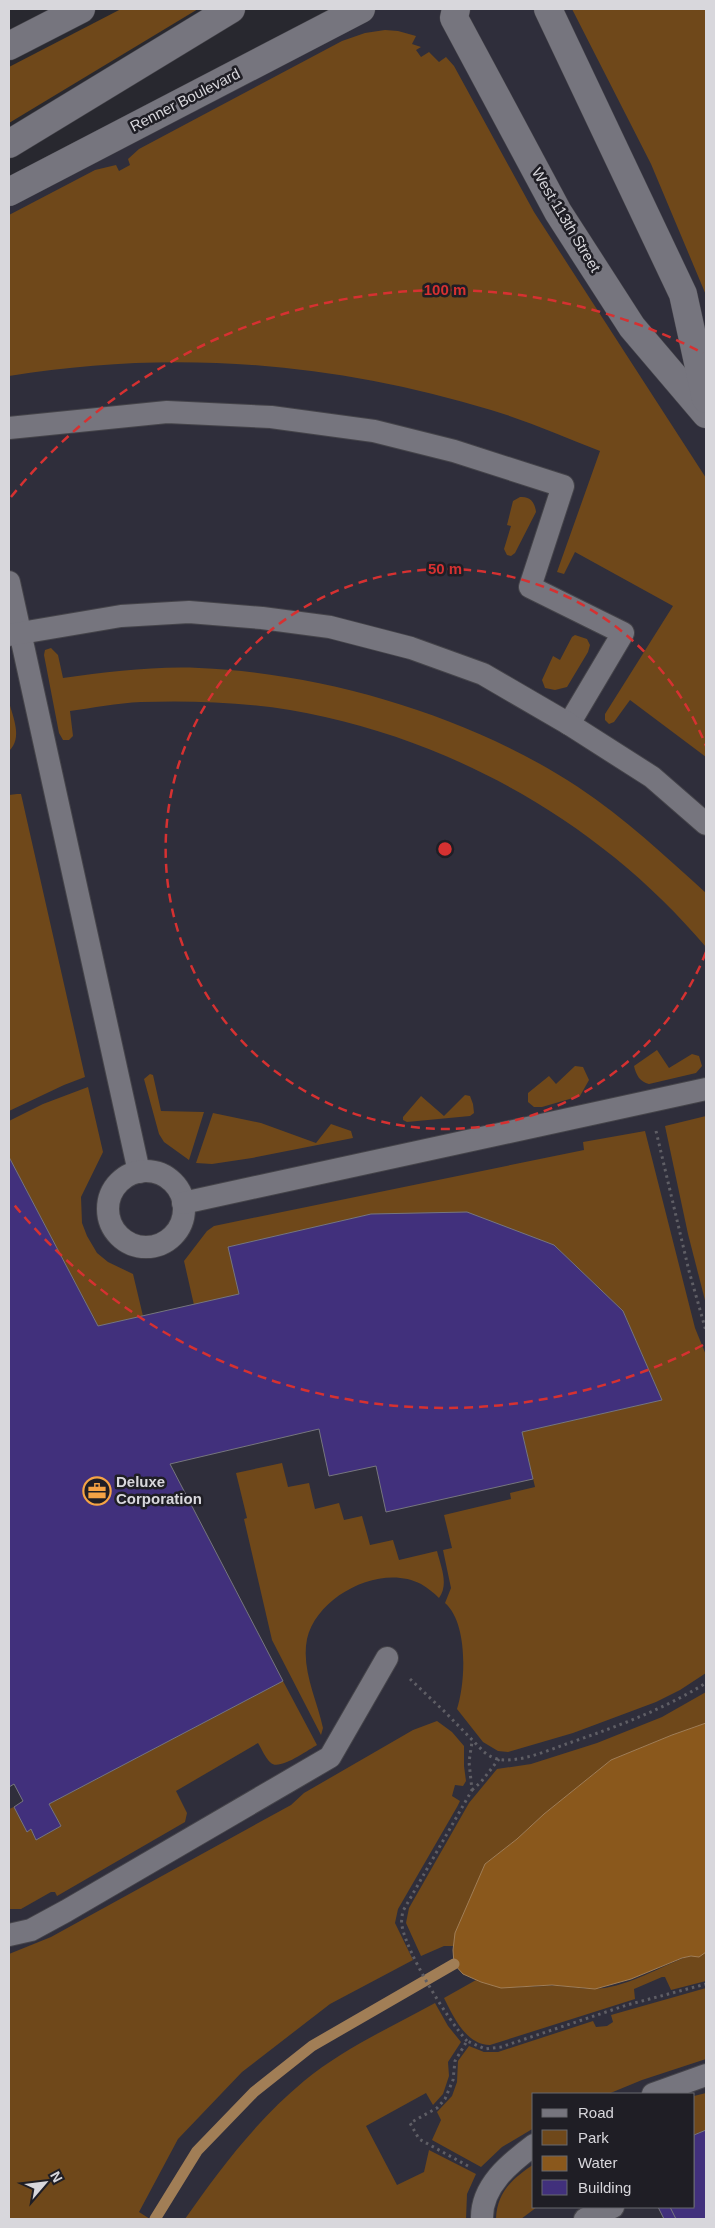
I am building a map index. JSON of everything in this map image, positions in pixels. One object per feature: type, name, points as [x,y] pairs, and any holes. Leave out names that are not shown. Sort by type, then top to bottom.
[{"type":"street","points":[[9,46],[81,9]]},
{"type":"street","points":[[9,144],[232,9]]},
{"type":"street","name":"Renner Boulevard","points":[[9,192],[361,9]]},
{"type":"street","name":"West 113th Street","points":[[456,9],[454,18],[558,212],[632,327],[706,414]]},
{"type":"street","points":[[548,9],[683,294],[706,398]]},
{"type":"lane","points":[[9,428],[167,412],[271,417],[374,431],[454,450],[563,486],[530,586],[624,633],[569,724]]},
{"type":"lane","points":[[9,582],[15,634],[139,1172]]},
{"type":"lane","points":[[15,634],[121,616],[189,612],[262,618],[330,627],[411,648],[482,674],[569,724],[652,777],[706,824]]},
{"type":"lane","points":[[184,1203],[706,1089]]},
{"type":"lane","points":[[139,1172],[158,1172],[168,1177],[177,1186],[183,1197],[183,1222],[177,1233],[168,1241],[156,1246],[143,1247],[130,1244],[112,1226],[108,1213],[109,1200],[114,1188],[122,1179],[139,1172]]},
{"type":"lane","points":[[9,1935],[31,1930],[66,1911],[330,1756],[388,1658]]},
{"type":"lane","points":[[656,2093],[706,2075]]},
{"type":"lane","points":[[482,2219],[482,2209],[493,2183],[510,2163],[532,2146]]},
{"type":"lane","points":[[585,2219],[611,2208]]},
{"type":"path","points":[[649,1101],[689,1271],[706,1332]]},
{"type":"path","points":[[388,1658],[445,1712],[472,1741],[490,1757],[499,1759],[522,1758],[542,1753],[627,1722],[662,1708],[706,1683]]},
{"type":"path","points":[[472,1741],[469,1762],[472,1790]]},
{"type":"path","points":[[499,1759],[481,1782],[472,1790],[403,1911],[401,1925],[415,1957],[439,2002],[450,2020],[467,2041],[485,2048],[501,2047],[627,2005],[706,1984]]},
{"type":"path","points":[[467,2041],[455,2061],[453,2080],[446,2099],[437,2108],[410,2123],[419,2139],[477,2171],[493,2183]]},
{"type":"shaded area","points":[[361,9],[706,9],[706,2219],[9,2219],[9,192]]},
{"type":"green space","points":[[121,9],[198,9],[9,123],[9,67]]},
{"type":"green space","points":[[572,9],[706,9],[706,295],[651,164]]},
{"type":"green space","points":[[385,30],[416,36],[412,44],[421,47],[416,50],[421,57],[429,52],[439,62],[446,57],[454,66],[534,212],[706,478],[706,757],[630,700],[614,722],[609,724],[605,720],[605,714],[673,606],[575,552],[564,574],[557,572],[600,451],[491,410],[371,381],[311,371],[252,365],[191,362],[131,363],[9,376],[9,215],[95,170],[116,165],[119,171],[130,165],[128,159],[139,149],[342,41],[365,33]]},
{"type":"green space","points":[[520,497],[531,500],[536,512],[515,553],[511,556],[507,555],[504,549],[511,526],[507,525],[513,501]]},
{"type":"green space","points":[[575,635],[587,639],[590,645],[588,652],[567,687],[555,690],[545,688],[542,680],[553,656],[560,660],[572,637]]},
{"type":"green space","points":[[51,648],[58,655],[63,678],[148,669],[199,668],[297,679],[347,689],[396,703],[445,720],[492,740],[536,762],[578,787],[612,811],[706,893],[706,947],[668,905],[626,867],[582,832],[534,801],[485,774],[433,751],[380,732],[325,717],[280,708],[210,702],[141,702],[70,711],[73,736],[69,740],[63,740],[59,733],[44,655],[45,650]]},
{"type":"green space","points":[[9,702],[16,734],[13,746],[9,751]]},
{"type":"green space","points":[[21,794],[85,1077],[9,1111],[9,795]]},
{"type":"green space","points":[[657,1050],[669,1068],[692,1054],[699,1056],[702,1066],[696,1073],[649,1084],[643,1082],[639,1078],[634,1066]]},
{"type":"green space","points":[[575,1066],[583,1067],[589,1080],[580,1096],[542,1107],[534,1107],[528,1102],[528,1093],[549,1076],[556,1084]]},
{"type":"green space","points":[[150,1074],[153,1075],[161,1111],[204,1112],[189,1160],[164,1142],[159,1134],[144,1079]]},
{"type":"green space","points":[[88,1087],[103,1152],[81,1197],[82,1223],[97,1253],[108,1262],[133,1274],[143,1316],[98,1326],[9,1157],[9,1121],[43,1104]]},
{"type":"green space","points":[[465,1095],[470,1096],[473,1104],[474,1113],[470,1116],[407,1122],[403,1120],[403,1117],[421,1096],[444,1116]]},
{"type":"green space","points":[[213,1113],[261,1123],[316,1143],[331,1124],[351,1131],[353,1138],[252,1158],[212,1164],[196,1163]]},
{"type":"green space","points":[[706,1116],[706,1304],[688,1234],[665,1126]]},
{"type":"green space","points":[[645,1131],[695,1328],[706,1355],[706,1673],[680,1690],[656,1702],[573,1733],[508,1752],[498,1751],[483,1742],[457,1709],[462,1683],[463,1653],[458,1624],[445,1603],[451,1588],[443,1550],[452,1548],[444,1515],[511,1499],[510,1493],[535,1487],[522,1432],[662,1400],[623,1311],[554,1245],[371,1214],[229,1247],[239,1294],[194,1305],[184,1261],[207,1231],[214,1226],[584,1150],[583,1142]]},
{"type":"green space","points":[[282,1463],[288,1487],[309,1483],[315,1509],[339,1503],[344,1520],[362,1516],[370,1545],[393,1540],[399,1560],[437,1551],[444,1581],[439,1598],[421,1584],[405,1579],[388,1578],[370,1581],[353,1587],[337,1597],[324,1609],[313,1623],[307,1639],[306,1651],[308,1673],[323,1728],[321,1735],[272,1640],[244,1519],[247,1518],[236,1473]]},
{"type":"green space","points":[[283,1681],[317,1745],[287,1762],[275,1765],[267,1759],[258,1743],[176,1791],[187,1813],[185,1822],[57,1896],[55,1892],[51,1892],[21,1909],[9,1909],[9,1809],[14,1807],[27,1831],[31,1829],[36,1840],[61,1826],[49,1804]]},
{"type":"green space","points":[[706,1692],[706,1723],[611,1760],[485,1864],[456,1933],[453,1946],[444,1946],[421,1956],[406,1923],[409,1908],[469,1803],[497,1769],[531,1764],[597,1743],[662,1717]]},
{"type":"green space","points":[[437,1721],[452,1732],[464,1746],[466,1781],[463,1786],[455,1785],[452,1796],[460,1801],[398,1909],[395,1923],[413,1960],[330,2004],[242,2072],[178,2139],[139,2212],[150,2219],[9,2219],[9,1954],[51,1937],[291,1805],[304,1793],[413,1730]]},
{"type":"green space","points":[[706,1952],[706,1981],[671,1990],[665,1977],[662,1977],[634,1989],[635,1999],[490,2045],[482,2044],[467,2035],[456,2021],[444,1998],[476,1980],[511,1987],[605,1988],[628,1982],[681,1959]]},
{"type":"green space","points":[[706,1988],[706,2059],[642,2080],[610,2093],[532,2093],[532,2129],[502,2147],[481,2167],[432,2140],[441,2120],[437,2112],[452,2096],[457,2082],[458,2061],[469,2046],[484,2052],[498,2052],[593,2021],[596,2027],[607,2026],[613,2022],[611,2015]]},
{"type":"green space","points":[[435,2003],[448,2026],[461,2042],[448,2062],[449,2076],[443,2094],[433,2105],[426,2093],[366,2126],[397,2185],[424,2172],[429,2150],[476,2174],[467,2194],[466,2219],[185,2219],[240,2146],[270,2112],[304,2081],[351,2049]]},
{"type":"green space","points":[[706,2093],[706,2130],[695,2135],[695,2096]]},
{"type":"green space","points":[[532,2165],[532,2208],[536,2208],[521,2219],[496,2219],[499,2201],[507,2187]]},
{"type":"water","points":[[706,1723],[706,1952],[699,1957],[682,1958],[631,1979],[595,1989],[552,1985],[501,1988],[463,1974],[454,1964],[455,1933],[485,1864],[611,1760]]},
{"type":"building","name":"Deluxe Corporation","points":[[9,1157],[98,1326],[239,1294],[228,1247],[371,1214],[467,1212],[554,1245],[623,1311],[662,1400],[522,1432],[533,1479],[386,1512],[376,1466],[329,1476],[319,1429],[170,1464],[283,1681],[49,1804],[61,1826],[36,1840],[31,1829],[27,1832],[14,1807],[23,1801],[14,1784],[9,1787]]},
{"type":"building","points":[[706,2130],[706,2219],[674,2219],[670,2208],[695,2208],[695,2135]]},
{"type":"building","points":[[658,2208],[670,2208],[676,2219],[664,2219]]},
{"type":"waterway","points":[[155,2219],[197,2151],[254,2092],[312,2046],[454,1964]]},
{"type":"place","name":"Deluxe Corporation","points":[[97,1491]]}]
